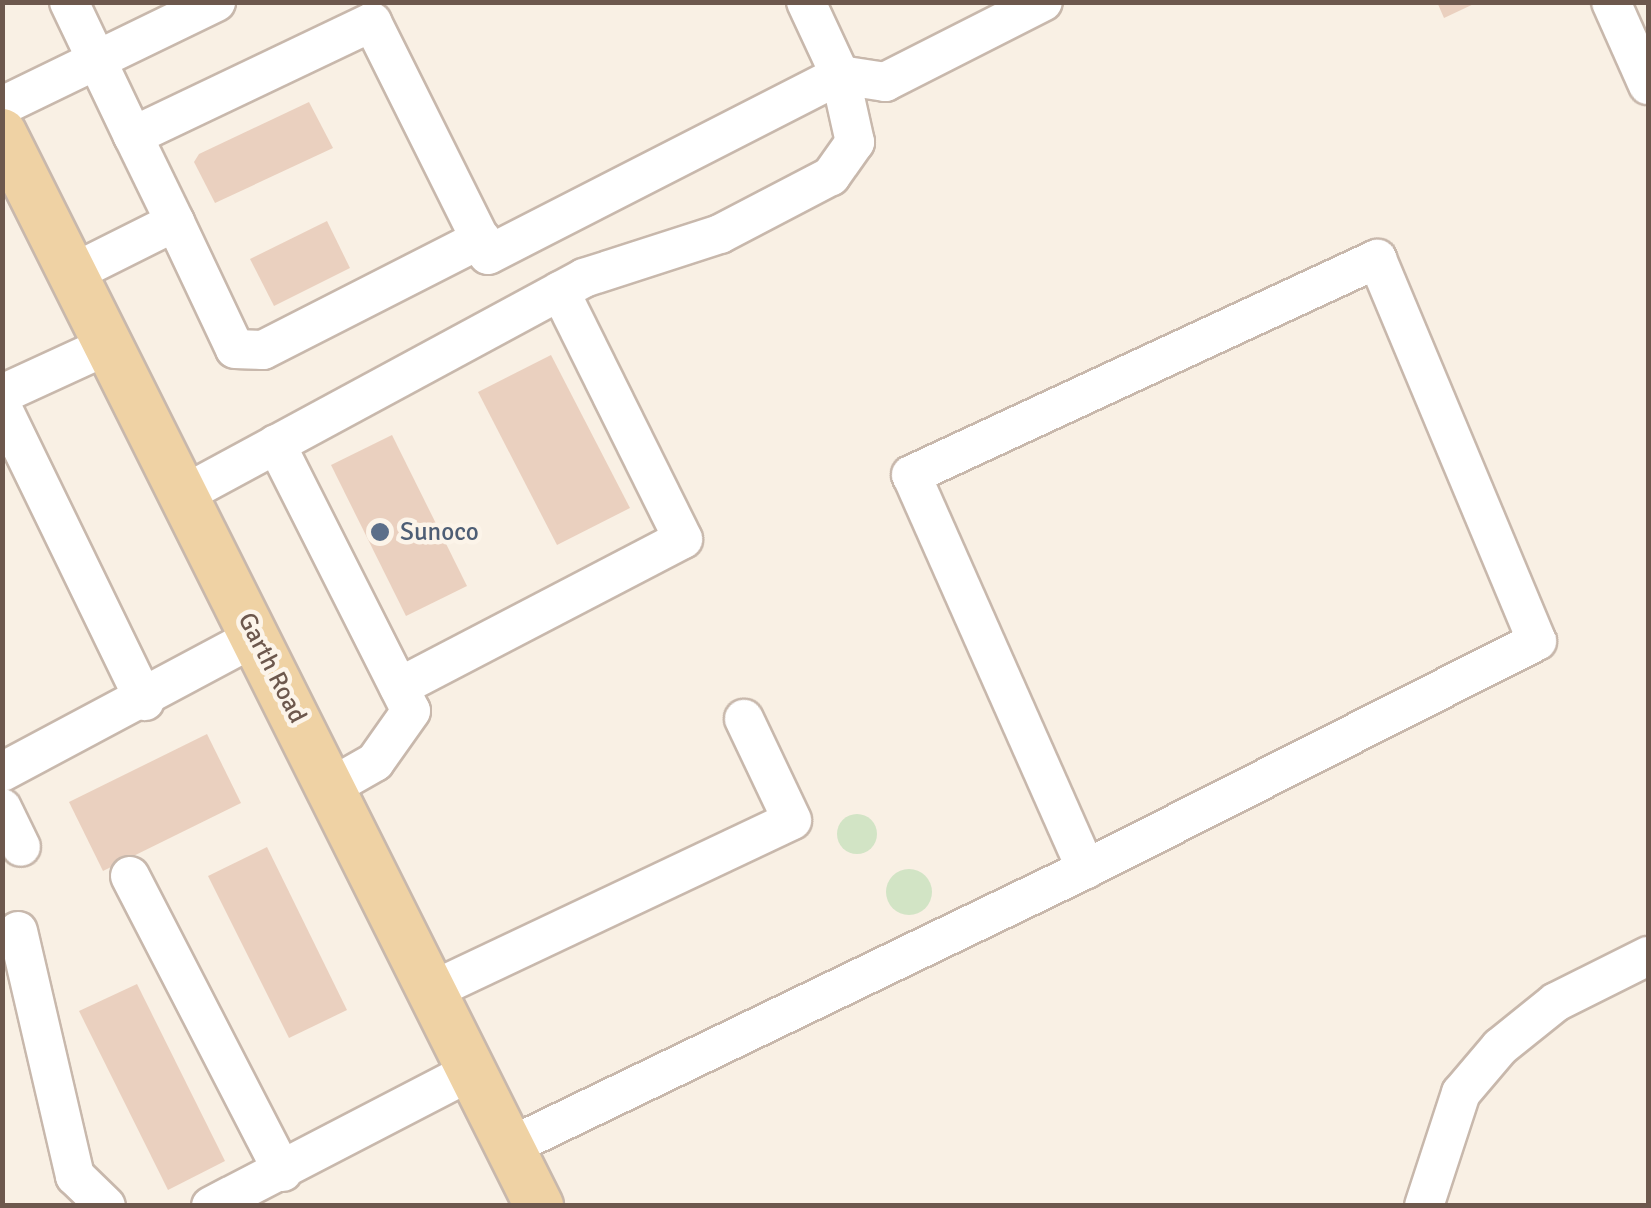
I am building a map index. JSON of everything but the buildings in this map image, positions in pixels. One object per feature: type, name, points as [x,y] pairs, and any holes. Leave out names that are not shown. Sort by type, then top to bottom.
[{"type":"main road","name":"Garth Road","points":[[2,133],[73,273],[104,347],[257,636],[538,1206]]},
{"type":"street","points":[[68,2],[236,349],[262,350],[481,240]]},
{"type":"street","points":[[2,106],[216,2]]},
{"type":"street","points":[[182,495],[560,291],[720,234],[831,176],[855,142],[840,74],[806,2]]},
{"type":"street","points":[[133,136],[368,12],[488,255],[840,74],[885,82],[1043,2]]},
{"type":"street","points":[[1611,2],[1648,85]]},
{"type":"street","points":[[73,273],[175,222]]},
{"type":"street","points":[[509,1147],[1086,869],[1537,641],[1377,259],[911,475],[1086,869]]},
{"type":"street","points":[[399,688],[683,539],[560,291]]},
{"type":"street","points":[[2,394],[104,347]]},
{"type":"street","points":[[2,407],[145,700]]},
{"type":"street","points":[[276,444],[411,711],[376,762],[331,786]]},
{"type":"street","points":[[2,772],[145,700],[192,665],[257,636]]},
{"type":"street","points":[[431,990],[792,820],[744,719]]},
{"type":"street","points":[[2,808],[21,846]]},
{"type":"street","points":[[130,876],[283,1172]]},
{"type":"street","points":[[18,931],[75,1176],[106,1206]]},
{"type":"street","points":[[1424,1206],[1461,1093],[1500,1047],[1556,1002],[1648,956]]},
{"type":"street","points":[[211,1206],[283,1172],[471,1071]]},
{"type":"green space","points":[[857,814],[871,820],[877,834],[871,848],[857,854],[843,848],[837,834],[843,820]]},
{"type":"green space","points":[[909,869],[925,876],[932,892],[925,908],[909,915],[893,908],[886,892],[893,876]]},
{"type":"place","name":"Sunoco","points":[[380,532]]}]
